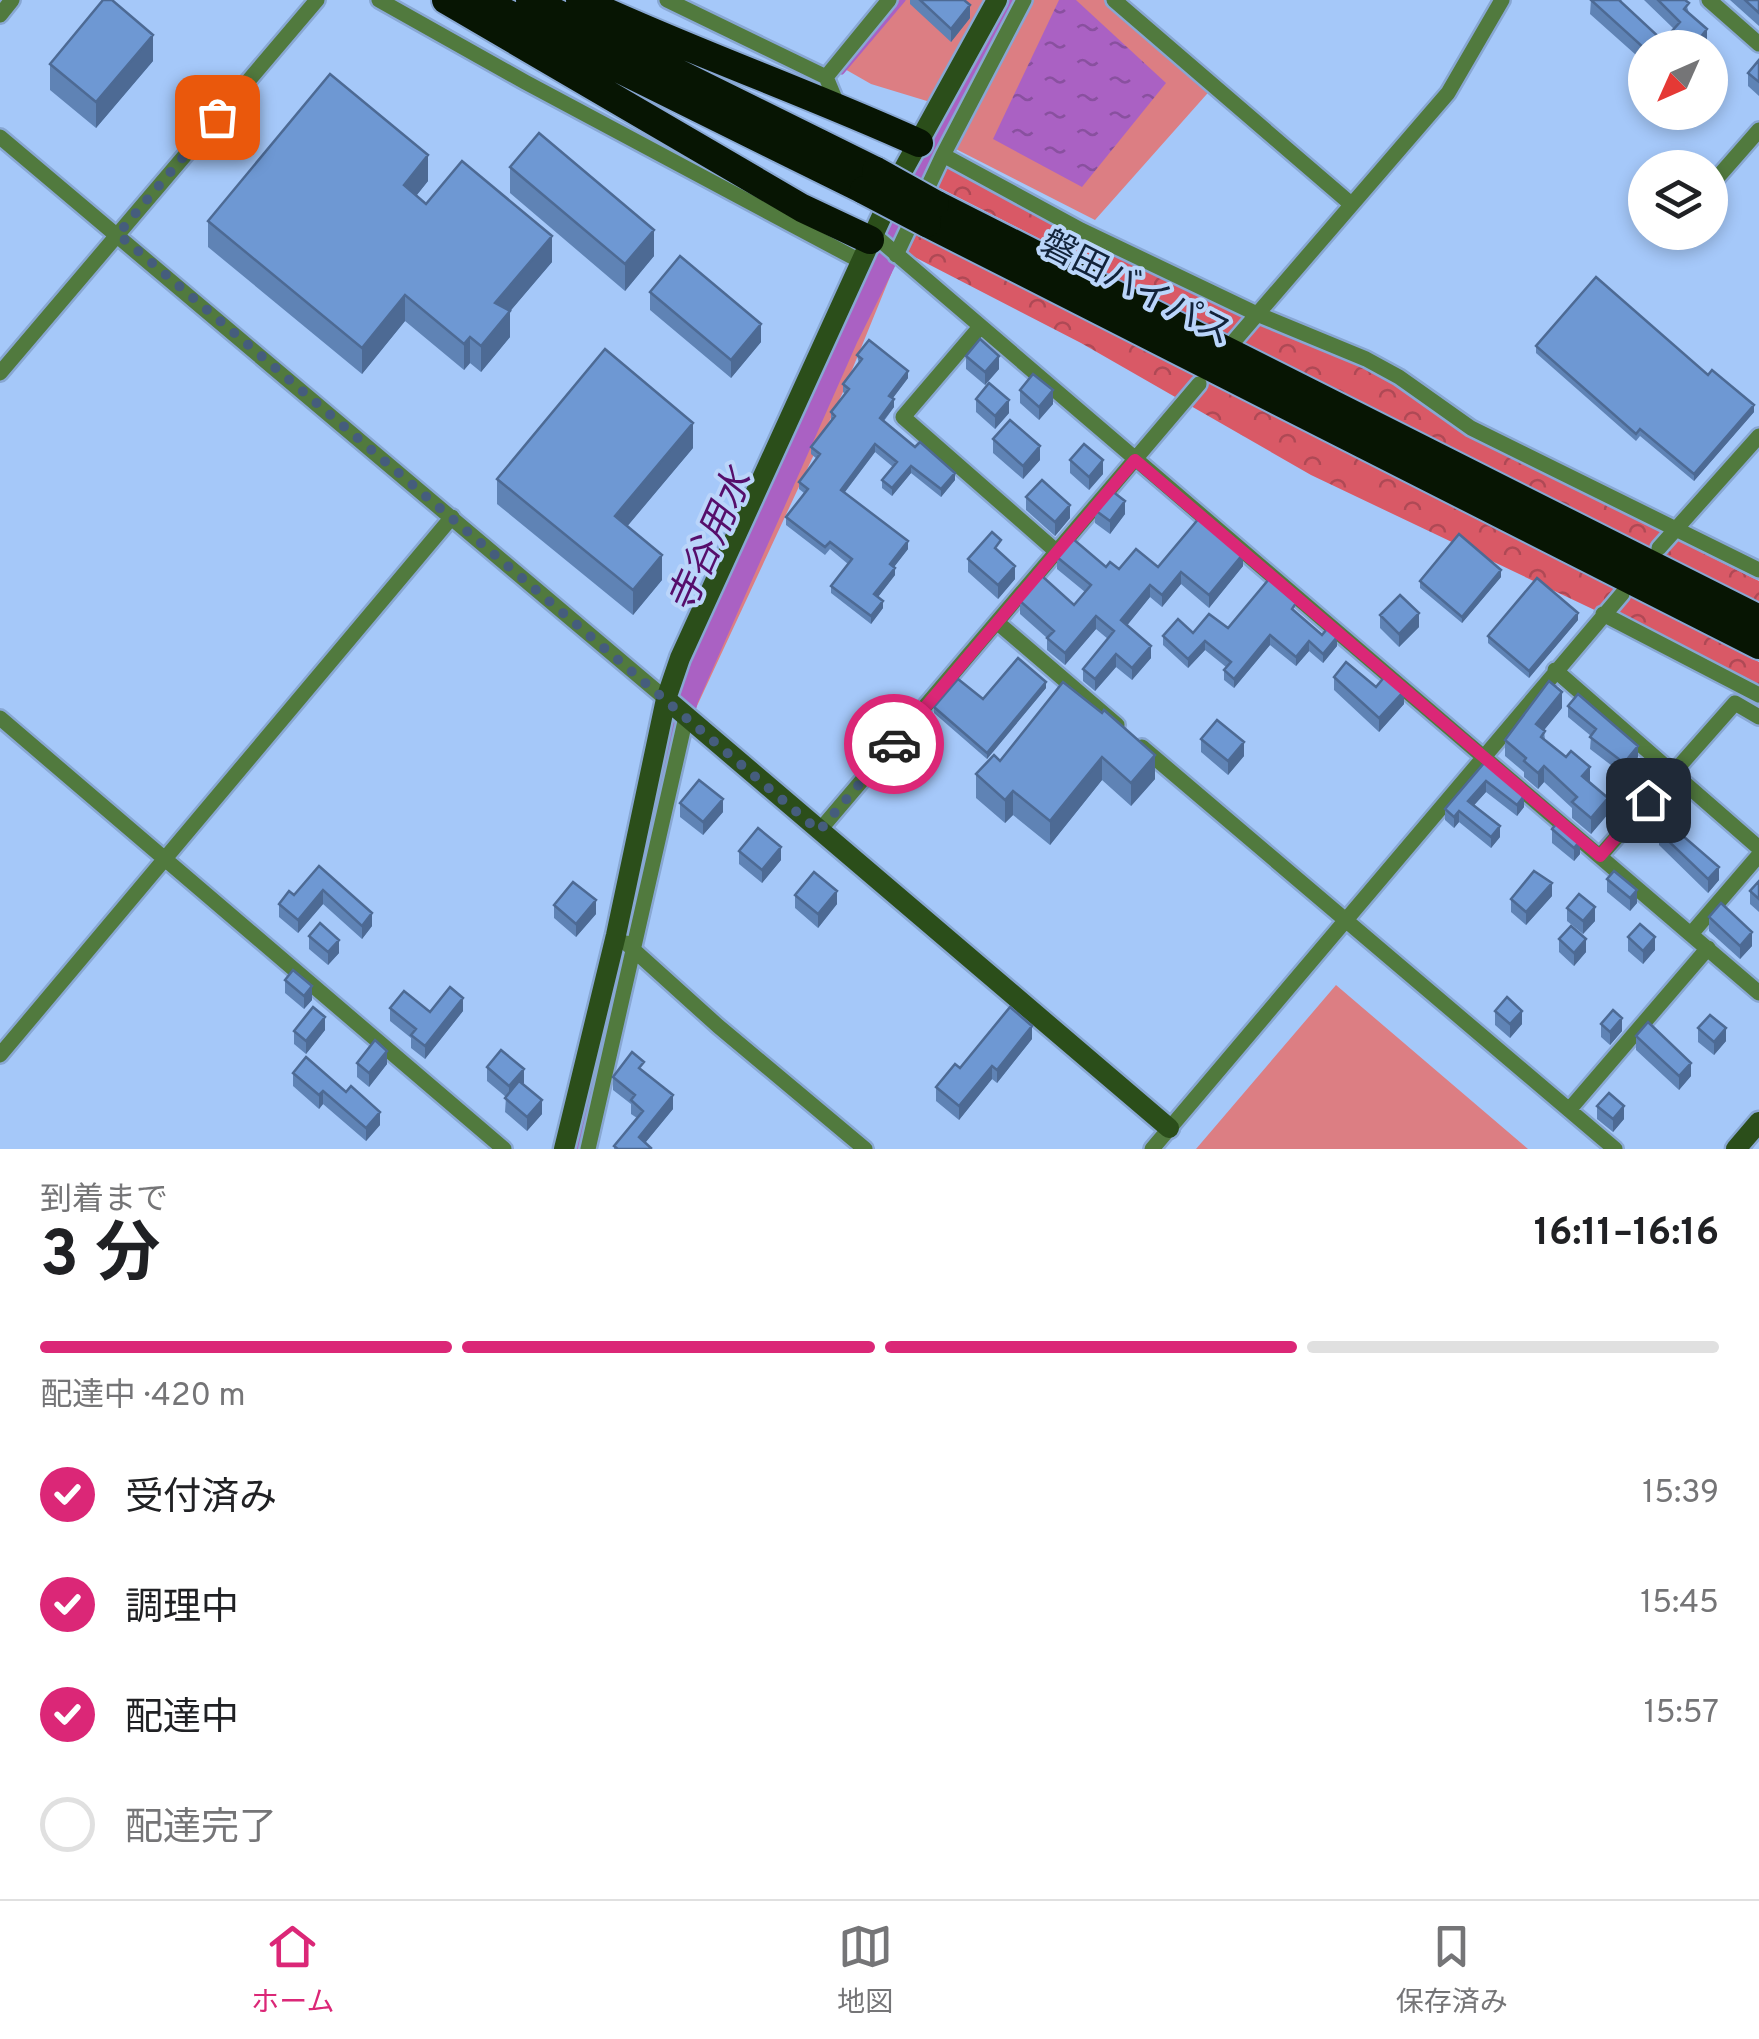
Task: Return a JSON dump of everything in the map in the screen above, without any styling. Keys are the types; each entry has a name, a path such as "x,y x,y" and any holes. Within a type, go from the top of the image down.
{"highway":[{"path":"446,0 802,208 879,247"},
{"name":"磐田バイパス","path":"480,0 870,180"},
{"name":"磐田バイパス","path":"530,0 1759,644"},
{"path":"580,0 644,30 838,106 931,149"},
{"name":"磐田バイパス","path":"931,213 1759,618"}],"street":[{"path":"0,15 12,0"},
{"path":"0,373 317,0"},
{"path":"379,0 525,82 879,247 980,327 1759,992"},
{"path":"668,0 826,77 838,106"},
{"path":"826,77 889,0"},
{"path":"879,247 931,149 997,0"},
{"path":"564,1149 624,942 678,709 680,658 879,247 931,149 1024,0"},
{"path":"1114,0 1352,204"},
{"path":"1235,340 1448,93 1502,0"},
{"path":"1709,0 1759,44"},
{"path":"1728,165 1759,130"},
{"path":"0,137 1169,1128"},
{"path":"931,149 1081,230 1257,314 1366,359 1399,377 1471,428 1759,570"},
{"path":"980,327 902,417 1057,552"},
{"path":"819,831 1199,384"},
{"path":"1659,548 1759,436"},
{"path":"0,1055 452,517"},
{"path":"1152,1149 1622,594"},
{"path":"1603,614 1759,695"},
{"path":"998,623 1615,1149"},
{"path":"1555,670 1759,852 1691,934"},
{"path":"1600,856 1734,703 1759,717"},
{"path":"0,718 504,1149"},
{"path":"588,1149 624,942"},
{"path":"624,942 866,1149"},
{"path":"1569,1110 1708,948"},
{"path":"1736,1149 1759,1122"}],"shaded area":[{"path":"891,0 994,0 940,105 871,84 836,64"},
{"path":"1031,0 1114,0 1214,86 1095,220 948,145"},
{"path":"860,261 892,272 843,392 690,721 588,1149 564,1149 666,699"},
{"path":"1336,985 1528,1149 1196,1149"}],"green space":[{"path":"943,155 1366,359 1487,444 1759,581 1759,605 930,183"},
{"path":"908,229 1759,662 1759,695 1603,614 1311,475 1081,343 899,249"}],"water":[{"path":"1059,0 1076,0 1166,83 1082,187 993,139"}],"building":[{"path":"103,0 112,0 153,35 96,102 50,64"},
{"path":"920,0 964,0 970,5 951,29"},
{"path":"1591,0 1619,0 1651,30 1628,30 1628,34"},
{"path":"1658,0 1685,0 1689,3 1684,9 1707,29 1673,30 1680,22"},
{"path":"1745,0 1759,0 1759,13"},
{"path":"1759,60 1759,82 1748,73"},
{"path":"330,74 428,155 404,185 426,204 462,161 552,236 495,303 510,311 481,346 470,337 464,344 405,295 362,348 208,221"},
{"path":"539,133 654,230 625,264 510,167"},
{"path":"680,256 761,324 731,360 650,292"},
{"path":"1596,277 1708,375 1712,370 1754,405 1694,474 1640,429 1636,434 1536,346"},
{"path":"980,339 999,356 985,372 966,356"},
{"path":"869,340 908,371 889,396 894,399 880,418 915,447 920,442 955,473 941,489 911,466 892,488 882,480 897,462 875,444 841,490 908,541 890,564 895,568 874,594 883,601 871,616 831,586 852,559 830,542 825,547 786,517 808,489 799,482 820,454 811,447 835,416 831,412 849,389 843,384 862,359 857,355"},
{"path":"605,349 693,423 615,516 662,555 633,590 497,479"},
{"path":"1033,374 1053,390 1039,407 1020,390"},
{"path":"989,383 1009,400 995,416 976,399"},
{"path":"1010,420 1040,446 1023,466 993,439"},
{"path":"1084,444 1103,460 1089,477 1070,460"},
{"path":"1042,480 1070,505 1055,522 1026,497"},
{"path":"1112,491 1125,501 1110,521 1095,510"},
{"path":"1200,517 1243,554 1209,595 1181,572 1162,595 1150,585 1121,620 1151,646 1132,668 1116,654 1095,679 1083,669 1114,631 1096,616 1065,653 1047,638 1054,631 1020,601 1042,576 1074,605 1091,585 1057,557 1072,538 1106,567 1110,562 1119,569 1136,549 1158,567"},
{"path":"992,532 1001,540 995,548 1015,566 998,585 968,559"},
{"path":"1459,534 1501,570 1462,617 1420,581"},
{"path":"1537,578 1578,613 1529,671 1488,636"},
{"path":"1269,579 1296,603 1292,609 1322,635 1327,629 1337,637 1323,654 1309,641 1296,657 1270,635 1234,679 1224,670 1231,662 1205,641 1188,659 1163,636 1178,619 1193,633 1209,614 1228,628"},
{"path":"1400,595 1419,613 1399,634 1380,615"},
{"path":"1018,658 1046,682 987,753 934,707 958,679 983,699"},
{"path":"1346,662 1376,687 1386,675 1404,691 1379,718 1334,677"},
{"path":"1549,681 1562,692 1536,724 1545,731 1541,737 1566,757 1571,751 1590,767 1582,776 1608,798 1591,818 1572,802 1577,797 1544,766 1538,773 1505,740"},
{"path":"1063,682 1102,713 1104,710 1155,755 1131,783 1102,757 1050,821 1013,791 1005,800 976,774 994,755 1000,761"},
{"path":"1578,694 1638,746 1624,763 1590,737 1596,729 1568,706"},
{"path":"1217,720 1244,742 1228,761 1201,739"},
{"path":"1485,762 1524,796 1517,805 1486,781 1468,801 1500,826 1491,837 1459,811 1454,817 1445,809"},
{"path":"699,780 723,799 703,822 680,803"},
{"path":"1671,818 1686,831 1683,836 1719,867 1708,879 1659,832"},
{"path":"1558,822 1580,841 1574,848 1552,829"},
{"path":"758,828 781,847 762,870 739,851"},
{"path":"319,866 372,913 362,926 323,890 298,920 279,904 289,891 294,895"},
{"path":"1534,871 1552,883 1526,912 1511,899"},
{"path":"1614,871 1637,890 1630,898 1607,879"},
{"path":"814,872 837,891 818,914 795,895"},
{"path":"1759,881 1759,899 1750,891"},
{"path":"573,882 596,900 576,924 554,905"},
{"path":"1579,894 1595,907 1583,921 1567,908"},
{"path":"1721,903 1752,932 1740,946 1709,917"},
{"path":"320,923 339,940 328,952 309,936"},
{"path":"1640,924 1655,937 1643,951 1628,937"},
{"path":"1571,926 1586,939 1574,953 1559,939"},
{"path":"293,970 312,986 304,996 285,980"},
{"path":"450,987 463,998 425,1046 411,1035 416,1029 390,1008 404,991 430,1012"},
{"path":"1507,997 1522,1011 1510,1024 1495,1011"},
{"path":"313,1007 325,1017 306,1041 294,1031"},
{"path":"1010,1007 1032,1026 997,1070 992,1066 959,1106 936,1087 955,1064 960,1068"},
{"path":"1613,1010 1622,1018 1610,1032 1601,1024"},
{"path":"1710,1015 1726,1028 1714,1042 1698,1028"},
{"path":"1648,1022 1691,1063 1679,1076 1636,1036"},
{"path":"375,1040 387,1051 369,1073 357,1063"},
{"path":"501,1050 524,1069 509,1086 487,1067"},
{"path":"632,1052 644,1062 639,1068 673,1095 639,1137 650,1149 614,1146 643,1111 631,1100 635,1095 613,1077"},
{"path":"306,1057 346,1092 351,1086 380,1112 366,1128 323,1091 319,1095 293,1073"},
{"path":"519,1081 542,1100 527,1117 505,1098"},
{"path":"1609,1093 1624,1106 1613,1119 1597,1106"}],"waterway":[{"path":"842,72 903,0"},
{"name":"寺谷用水","path":"578,1149 683,699 844,335 1011,0"}],"way so far":[{"path":"217,117 118,234 819,831 894,744"}],"route":[{"path":"894,744 1135,460 1600,856 1648,800"}]}
